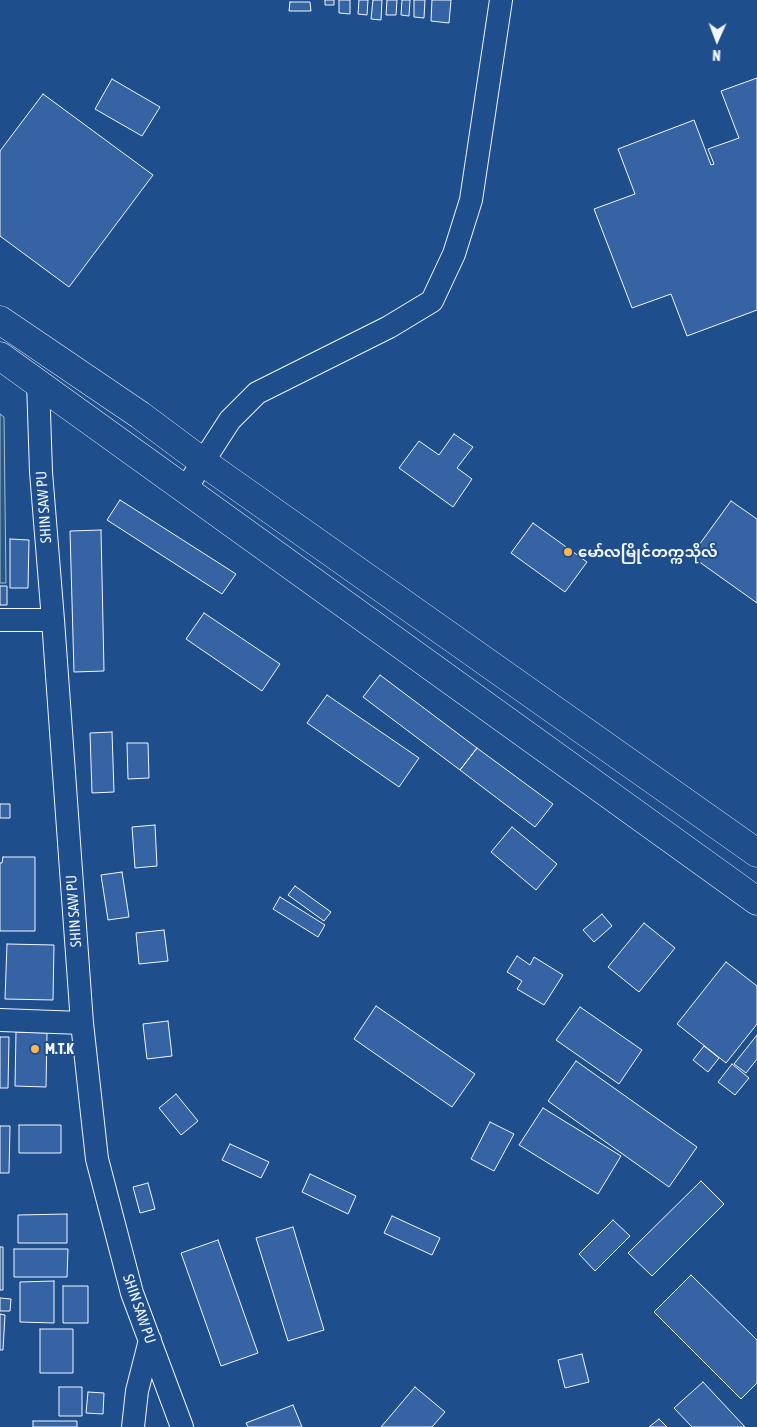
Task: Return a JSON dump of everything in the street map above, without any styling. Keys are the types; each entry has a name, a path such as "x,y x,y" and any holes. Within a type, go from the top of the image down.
{"main road":[{"path":"0,320 140,415 203,462 757,853"},
{"path":"0,356 756,899"}],"street":[{"path":"186,488 230,420 257,393 389,327 432,301 454,254 471,200 501,0"},
{"name":"SHIN SAW PU","path":"38,382 41,472 82,1023 97,1159 132,1293 182,1427"},
{"path":"0,620 53,620"},
{"path":"0,1020 82,1023"},
{"path":"133,1427 137,1391 150,1340"}],"shaded area":[{"path":"0,414 4,417 6,583 0,583"}],"building":[{"path":"325,0 334,0 334,5 325,5"},
{"path":"339,0 350,0 350,14 339,13"},
{"path":"359,0 368,0 367,15 358,14"},
{"path":"373,0 382,0 381,20 371,19"},
{"path":"387,0 397,0 396,15 386,15"},
{"path":"402,0 410,0 409,16 401,15"},
{"path":"414,0 425,0 424,18 414,17"},
{"path":"432,0 451,0 449,23 431,21"},
{"path":"290,2 310,2 311,11 289,11"},
{"path":"757,78 757,310 687,336 671,294 632,308 594,209 635,194 618,149 694,120 711,165 714,164 708,149 739,138 721,91"},
{"path":"112,79 160,107 142,136 95,109"},
{"path":"43,94 153,175 69,287 0,236 0,151"},
{"path":"454,434 473,447 457,468 472,479 453,507 399,468 419,441 439,455"},
{"path":"120,500 236,574 222,594 107,520"},
{"path":"731,501 757,519 757,603 691,556"},
{"path":"533,523 587,562 565,592 511,553"},
{"path":"101,530 104,671 74,672 70,531"},
{"path":"10,539 29,540 28,588 10,588"},
{"path":"0,586 7,586 7,605 0,605"},
{"path":"204,613 280,664 262,691 186,639"},
{"path":"380,675 477,748 460,770 363,697"},
{"path":"327,695 419,758 399,787 307,723"},
{"path":"112,732 114,792 92,793 90,733"},
{"path":"127,743 148,743 149,778 128,779"},
{"path":"477,748 553,804 535,827 460,770"},
{"path":"0,804 10,804 10,818 0,818"},
{"path":"155,825 157,866 135,868 132,827"},
{"path":"512,827 557,864 536,890 491,852"},
{"path":"3,857 35,857 35,931 0,931 0,863 2,863"},
{"path":"122,872 129,917 108,920 101,875"},
{"path":"295,886 331,912 324,921 288,895"},
{"path":"280,897 325,925 318,937 273,909"},
{"path":"602,914 612,926 594,942 583,930"},
{"path":"644,923 675,948 639,992 608,967"},
{"path":"164,930 168,961 139,964 136,933"},
{"path":"7,944 54,945 53,1000 5,999"},
{"path":"517,956 530,965 534,957 563,975 544,1005 517,989 522,981 507,972"},
{"path":"726,962 757,986 757,1024 726,1063 677,1024"},
{"path":"376,1006 475,1074 452,1107 354,1039"},
{"path":"580,1007 642,1050 619,1084 556,1040"},
{"path":"168,1021 172,1056 147,1059 143,1024"},
{"path":"16,1032 47,1033 46,1087 15,1086"},
{"path":"757,1035 757,1059 746,1073 734,1064"},
{"path":"0,1037 9,1037 8,1088 0,1088"},
{"path":"704,1046 719,1058 708,1072 693,1060"},
{"path":"576,1061 697,1147 669,1187 548,1101"},
{"path":"732,1064 749,1078 735,1095 718,1082"},
{"path":"176,1094 198,1121 181,1135 159,1108"},
{"path":"543,1108 621,1156 598,1194 519,1145"},
{"path":"490,1122 514,1134 494,1171 471,1159"},
{"path":"19,1125 61,1125 61,1153 19,1153"},
{"path":"0,1126 10,1126 9,1173 0,1173"},
{"path":"230,1144 269,1162 261,1178 222,1160"},
{"path":"310,1174 356,1196 348,1214 302,1192"},
{"path":"701,1181 724,1204 652,1276 628,1253"},
{"path":"148,1183 155,1209 140,1213 133,1187"},
{"path":"67,1214 67,1243 18,1243 18,1215"},
{"path":"392,1216 440,1238 432,1255 384,1233"},
{"path":"613,1220 630,1236 595,1271 579,1254"},
{"path":"293,1227 324,1330 288,1341 256,1238"},
{"path":"218,1240 258,1353 221,1366 181,1253"},
{"path":"0,1247 3,1247 3,1290 0,1290"},
{"path":"14,1249 68,1249 67,1277 14,1277"},
{"path":"691,1275 757,1340 757,1383 741,1399 654,1312"},
{"path":"54,1281 54,1323 20,1322 20,1282"},
{"path":"63,1286 88,1286 88,1323 63,1323"},
{"path":"0,1298 11,1299 10,1311 0,1311"},
{"path":"0,1314 5,1315 3,1350 0,1350"},
{"path":"40,1329 73,1329 73,1373 40,1373"},
{"path":"582,1354 589,1382 565,1388 558,1360"},
{"path":"703,1382 745,1427 692,1427 674,1408"},
{"path":"59,1387 82,1387 82,1416 59,1416"},
{"path":"415,1387 445,1412 432,1427 381,1427"},
{"path":"88,1392 104,1393 103,1414 86,1413"},
{"path":"293,1405 302,1427 248,1427 246,1423"},
{"path":"659,1419 667,1427 649,1427"},
{"path":"33,1421 77,1421 77,1427 33,1427"}],"place":[{"name":"မော်လမြိုင်တက္ကသိုလ်","path":"568,552"},
{"name":"M.T.K","path":"35,1049"}]}
